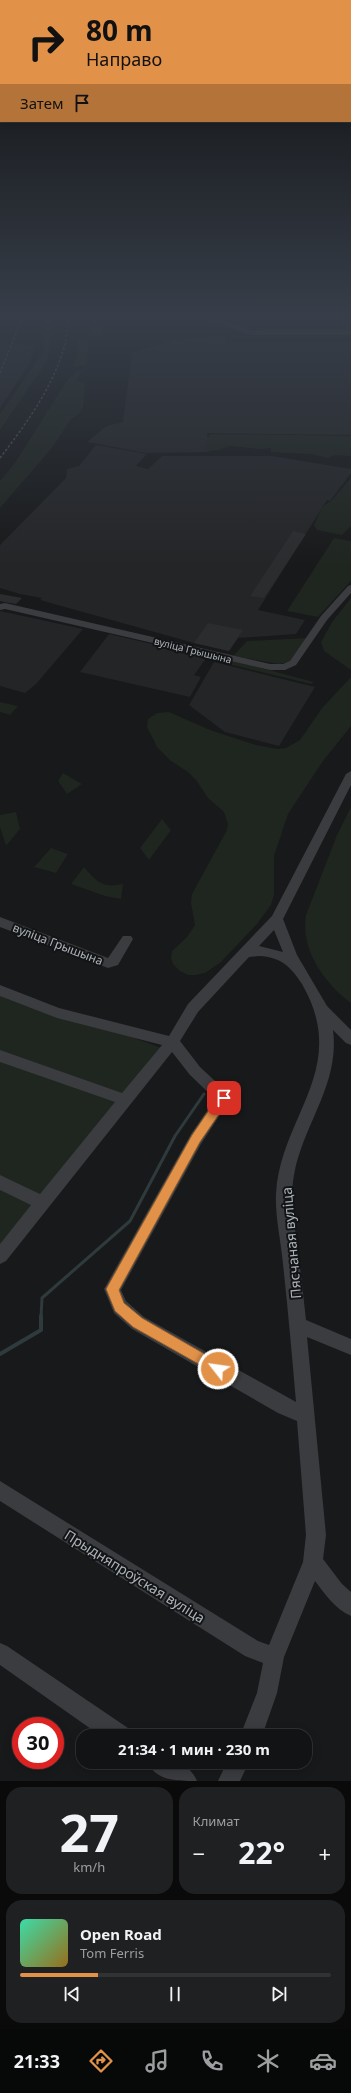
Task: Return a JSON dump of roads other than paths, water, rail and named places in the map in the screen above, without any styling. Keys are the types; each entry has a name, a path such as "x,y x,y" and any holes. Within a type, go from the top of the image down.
{"street":[{"name":"вуліца Грышына","path":"0,607 5,606 109,629 210,654 277,668 289,666 293,663 324,618 351,588"},
{"path":"0,1256 172,1042 192,1008 277,919 351,774"},
{"name":"Пясчаная вуліца","path":"254,1729 267,1693 274,1656 313,1562 316,1535 298,1325 284,1196 286,1177 292,1155 311,1113 326,1055 328,1032 320,1006 285,944 277,919"},
{"name":"вуліца Грышына","path":"0,922 108,963 112,962 127,939"},
{"path":"246,953 267,950 283,956 297,966"},
{"path":"0,990 57,1013 172,1042 195,1071 224,1098 196,1139 112,1289 120,1307 138,1323 284,1407 306,1415"},
{"path":"320,1006 351,1039"},
{"path":"0,1056 124,1100"},
{"path":"0,1182 43,1203"},
{"path":"298,1325 351,1347"},
{"name":"Прыдняпроўская вуліца","path":"0,1490 252,1649 274,1656"},
{"path":"313,1562 335,1591 351,1606"},
{"path":"0,1653 110,1729"},
{"path":"168,1769 186,1781"},
{"path":"229,1781 235,1769"}],"waterway":[{"path":"41,1317 42,1298 130,1221 175,1136 204,1094"},
{"path":"0,1354 41,1330 41,1317"}],"railway":[{"path":"0,458 20,432 40,400"}]}
